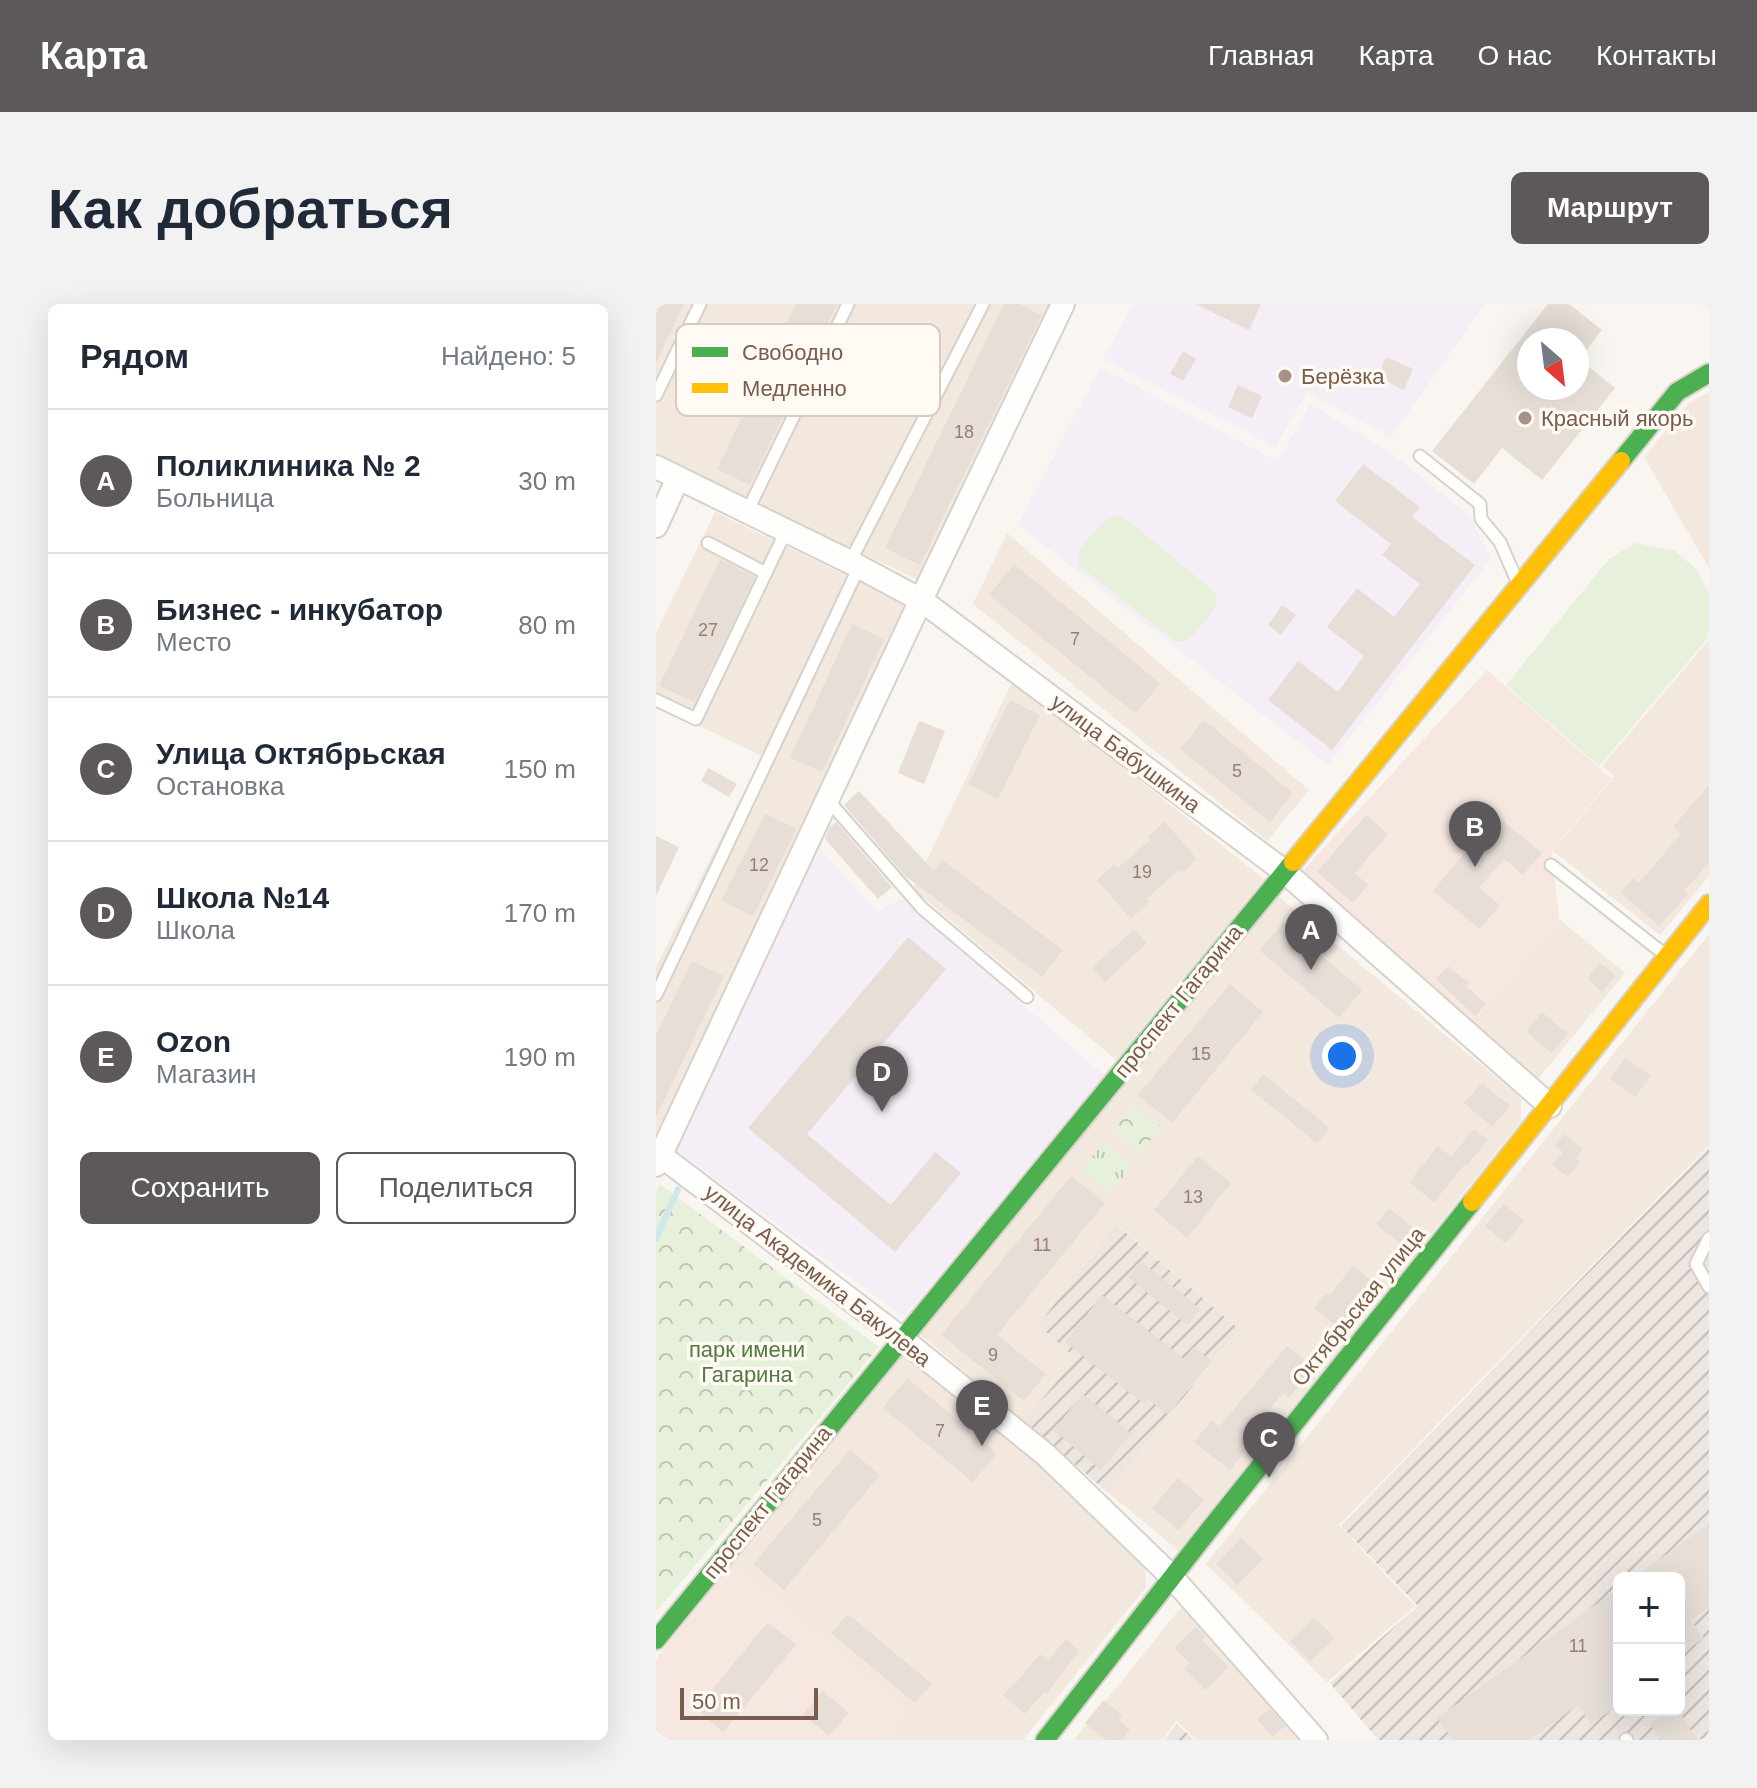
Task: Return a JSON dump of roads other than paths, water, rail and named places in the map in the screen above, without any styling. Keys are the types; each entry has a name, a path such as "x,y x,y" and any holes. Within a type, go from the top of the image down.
{"street":[{"path":"658,1158 1063,304"},
{"name":"проспект Гагарина","path":"656,1640 1677,392 1709,373"},
{"name":"улица Бабушкина","path":"656,467 921,600 1285,872 1550,1106"},
{"path":"656,526 678,478"},
{"name":"Октябрьская улица","path":"1045,1740 1171,1576 1709,904"},
{"name":"улица Академика Бакулева","path":"658,1158 901,1338 1046,1455 1171,1576 1316,1740"}],"lane":[{"path":"690,324 700,304"},
{"path":"838,324 848,304"},
{"path":"940,391 983,304"},
{"path":"656,395 676,354"},
{"path":"747,512 794,416"},
{"path":"656,995 854,564 927,416"},
{"path":"1420,456 1480,504 1481,519 1500,542 1519,585"},
{"path":"656,700 696,719 786,531"},
{"path":"708,543 766,573"},
{"path":"827,799 922,908 1027,997"},
{"path":"1551,865 1667,957"},
{"path":"1709,1238 1696,1264 1709,1287"}],"waterway":[{"path":"656,1239 678,1189"}],"place":[{"name":"Берёзка","path":"1285,376"},
{"name":"Красный якорь","path":"1525,418"},
{"name":"Бизнес - инкубатор","path":"1475,867"},
{"name":"Поликлиника № 2","path":"1311,970"},
{"name":"Школа №14","path":"882,1112"},
{"name":"Ozon","path":"982,1446"},
{"name":"Улица Октябрьская","path":"1269,1478"}],"park label":[{"name":"парк имени Гагарина","path":"747,1362"}]}
